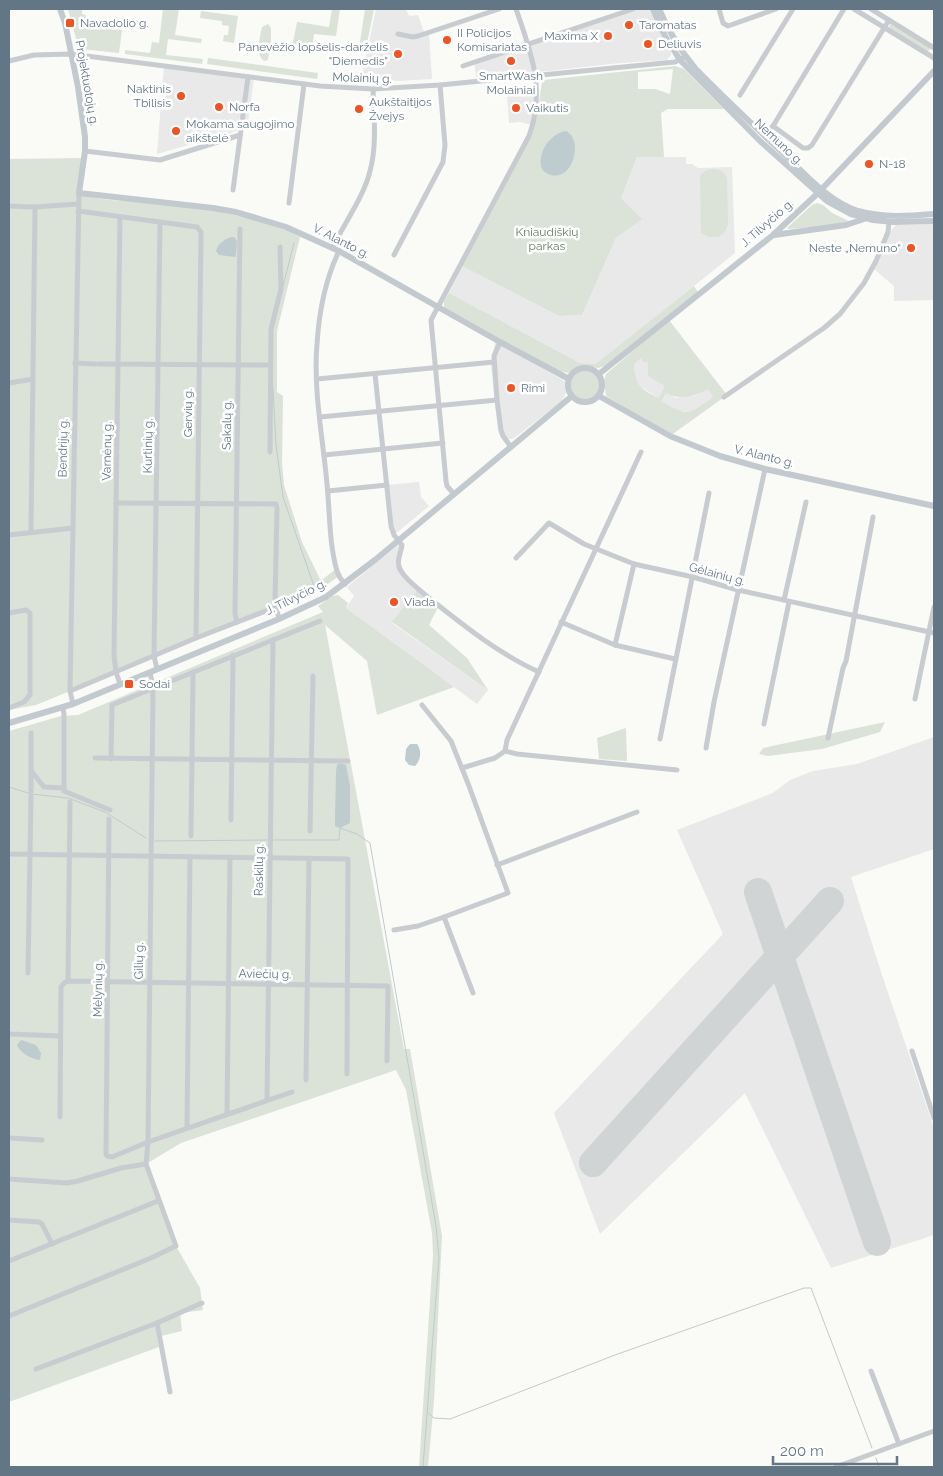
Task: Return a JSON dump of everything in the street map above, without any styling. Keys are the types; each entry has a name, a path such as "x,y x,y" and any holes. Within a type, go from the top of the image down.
{"main road":[{"name":"Projektuotojų g.","path":"60,9 65,23 83,120 85,151 79,192"},
{"name":"Nemuno g.","path":"653,9 665,36 760,141 840,209 864,219 889,222 934,221"},
{"name":"Nemuno g.","path":"659,9 683,58 764,135 819,191 868,213 896,216 934,214"},
{"name":"J. Tilvyčio g.","path":"599,374 773,235 819,191 934,71"},
{"name":"V. Alanto g.","path":"79,192 212,208 236,212 286,226 335,250 569,379"},
{"path":"773,235 846,225 864,219"},
{"path":"583,368 592,369 599,374 603,385 599,396 593,401 578,401 572,396 568,388 569,379 575,372 583,368"},
{"name":"J. Tilvyčio g.","path":"9,723 63,708 316,603 345,584 572,396"},
{"name":"V. Alanto g.","path":"599,396 645,423 692,446 720,456 765,469 934,506"}],"street":[{"path":"398,34 418,36 498,9"},
{"path":"454,494 446,480 431,320 529,136 536,109 536,76 516,9"},
{"path":"463,66 633,9"},
{"path":"719,9 723,22 728,26 776,9"},
{"path":"740,95 791,9"},
{"path":"764,135 772,126 844,9"},
{"path":"854,9 934,58"},
{"path":"871,9 934,48"},
{"path":"772,126 803,148 808,148 812,145 889,20"},
{"name":"Molainių g.","path":"9,61 34,55 71,54 304,84 374,89 536,76 683,58"},
{"path":"233,190 248,77"},
{"path":"289,203 304,84"},
{"path":"394,255 443,162 446,145 440,85"},
{"path":"345,584 340,579 336,569 331,534 320,417 316,346 320,313 335,250 366,184 371,169 374,89"},
{"path":"85,151 154,160 198,149 240,135"},
{"name":"Bendrijų g.","path":"73,704 70,692 74,363 79,192"},
{"path":"9,206 35,207 78,204"},
{"path":"32,532 35,207"},
{"name":"Gervių g.","path":"78,211 197,227 201,232 196,638"},
{"name":"Varnėnų g.","path":"120,217 114,656 120,684"},
{"name":"Kurtinių g.","path":"154,670 160,222"},
{"path":"724,397 824,328 840,314 864,283 872,268 888,232 889,222"},
{"name":"Sakalų g.","path":"237,622 236,504 240,229"},
{"path":"270,452 272,321 281,289 280,247"},
{"path":"500,342 496,350 494,362 501,430 502,436 511,446"},
{"path":"317,379 494,362"},
{"path":"74,363 270,365"},
{"path":"375,374 391,526 402,548 398,562 400,570 418,589 508,655 538,672"},
{"path":"9,383 33,379"},
{"path":"320,417 498,400"},
{"path":"324,454 443,443"},
{"path":"462,768 495,758 505,751 507,740 641,452"},
{"path":"706,748 714,702 765,469"},
{"path":"328,491 387,485"},
{"path":"660,739 709,493"},
{"path":"764,724 806,502"},
{"path":"116,503 275,503 276,607 279,619"},
{"path":"828,738 873,517"},
{"name":"Gėlainių g.","path":"516,558 549,523 584,544 634,564 693,577 738,590 931,632"},
{"path":"9,535 72,528"},
{"path":"615,645 634,564"},
{"path":"70,692 196,638 276,607"},
{"path":"915,699 931,632 934,607"},
{"path":"9,613 29,610 30,695 24,702 9,708"},
{"path":"111,758 112,705 320,621"},
{"path":"561,622 615,645 675,659"},
{"name":"Raskilų g.","path":"267,1100 273,640"},
{"path":"231,820 233,655"},
{"name":"Gilių g.","path":"9,1316 152,1258 176,1246 146,1164 148,1142 148,982 154,670"},
{"path":"191,836 193,672"},
{"path":"310,831 313,676"},
{"path":"394,930 418,926 508,892 451,741 422,705"},
{"path":"63,708 64,791 110,810"},
{"path":"28,973 31,733"},
{"path":"505,751 516,754 677,770"},
{"path":"95,758 348,761"},
{"path":"31,771 44,787 64,788"},
{"path":"60,1117 60,987 64,982 68,981 70,802"},
{"path":"497,865 637,812"},
{"name":"Mėlynių g.","path":"109,819 106,1154 109,1158 148,1142"},
{"path":"9,854 348,859 347,1074"},
{"path":"187,1128 190,857"},
{"path":"227,1113 230,857"},
{"path":"306,1080 309,858"},
{"path":"444,917 474,993"},
{"name":"Aviečių g.","path":"68,981 388,986 387,1061"},
{"path":"9,1034 60,1036"},
{"path":"912,1051 934,1118"},
{"path":"148,1142 292,1092"},
{"path":"9,1138 42,1140"},
{"path":"9,1179 67,1183 121,1168 146,1164"},
{"path":"9,1262 158,1201"},
{"path":"9,1220 39,1222 42,1224 52,1244"},
{"path":"36,1369 157,1323 202,1303"},
{"path":"157,1323 170,1392"},
{"path":"871,1371 899,1444"},
{"path":"836,1467 934,1431"}],"shaded area":[{"name":"Panevėžio lopšelis-darželis \"Diemedis\"","path":"376,9 406,9 409,16 418,15 424,32 429,33 432,79 397,81 362,76"},
{"path":"638,9 650,9 671,51 671,55 667,60 620,63 477,79 474,63"},
{"path":"164,66 254,78 247,128 157,154"},
{"path":"534,91 535,109 532,125 520,122 509,123 507,93"},
{"path":"566,131 574,143 574,159 565,172 559,175 548,174 542,169 541,157 543,150 550,140"},
{"path":"637,157 686,157 686,164 692,164 698,168 732,167 735,253 597,364 580,363 449,293 462,266 559,316 582,315 616,238 641,219 621,198"},
{"path":"934,224 934,300 894,301 894,286 874,269 892,229 896,225"},
{"path":"234,237 237,241 235,257 219,255 216,251 220,243"},
{"path":"495,342 561,379 565,382 567,391 562,401 513,439 508,439 504,442 498,432 491,365"},
{"path":"641,358 643,362 648,362 666,386 659,398 641,387 635,380 634,365"},
{"path":"708,388 713,397 693,412 679,411 661,401 666,392 676,398 694,396"},
{"path":"419,482 421,497 429,506 394,535 387,485"},
{"path":"401,543 398,565 418,589 392,623 488,690 477,704 346,608 354,596 347,587"},
{"path":"934,737 934,849 851,877 934,1128 934,1235 831,1268 745,1093 600,1234 554,1113 723,934 677,830 773,793 790,780 813,771 857,764"},
{"path":"410,744 417,744 420,750 420,758 415,766 409,765 405,760 406,749"},
{"path":"340,763 346,765 350,786 350,823 340,828 335,826 335,819 336,771 337,765"},
{"path":"21,1040 36,1045 41,1053 40,1060 30,1057 21,1051 17,1045"}],"green space":[{"path":"68,9 82,9 82,14 86,15 85,26 122,30 119,53 81,49 78,46"},
{"path":"163,9 179,9 175,35 202,39 201,43 168,39 166,55 203,59 202,64 125,54 125,50 150,53 152,42 159,43"},
{"path":"332,9 340,9 336,36 314,34 312,50 292,47 297,22 329,27"},
{"path":"365,9 374,9 365,53 359,49"},
{"path":"201,11 238,16 234,43 223,41 224,35 228,35 229,26 222,25 222,21 200,18"},
{"path":"268,24 271,28 271,40 268,60 264,61 261,58 259,45 262,27"},
{"path":"890,24 930,47 930,50 927,51 889,28"},
{"path":"208,58 318,73 317,79 207,64"},
{"name":"Kniaudiškių parkas","path":"675,66 684,69 724,109 668,109 661,113 664,157 637,157 621,198 642,219 616,238 582,315 559,316 462,266 537,115 542,82 544,80","holes":["673,69 670,94 655,89 638,89 638,72"]},
{"path":"84,158 79,193 86,196 222,212 262,221 300,237 277,331 277,392 283,396 282,463 284,485 302,542 320,579 323,579 336,569 339,576 312,595 310,592 36,705 9,710 9,159"},
{"path":"707,170 722,171 727,178 728,225 724,233 718,237 709,237 701,233 700,175"},
{"path":"817,203 849,221 832,225 787,228 812,205"},
{"path":"694,286 698,292 605,366 598,368 583,366 568,373 555,370 445,308 444,304 444,300 449,293 580,363 596,364"},
{"path":"669,320 727,395 670,436 606,396 604,381 606,374","holes":["641,358 643,362 648,362 648,376 665,386 659,398 643,389 636,378 634,365","708,389 713,397 688,412 677,410 661,401 666,393 677,397 687,397"]},
{"path":"586,370 597,374 601,385 597,396 586,400 575,396 571,385 575,374"},
{"path":"418,589 439,605 429,625 467,658 488,690 392,622"},
{"path":"338,595 348,603 346,608 454,687 377,715 367,661 325,625 404,1049 410,1049 442,1236 434,1401 428,1467 419,1467 433,1255 432,1233 406,1090 396,1070 181,1143 146,1164 176,1246 200,1288 203,1310 180,1313 182,1331 157,1337 159,1347 9,1402 9,731 61,716 78,715 323,612 318,606 333,596"},
{"path":"885,722 880,732 822,749 768,756 759,754 763,748"},
{"path":"626,728 627,761 599,759 597,738"}],"waterway":[{"path":"283,286 294,243"},
{"path":"273,388 276,445 283,497 314,586"},
{"path":"9,787 31,794 68,798 105,812 146,838"},
{"path":"272,840 339,840 340,828 357,834 370,843 436,1226 439,1258 423,1467"},
{"path":"155,841 268,840"},
{"path":"428,1413 434,1418 450,1419 615,1355 804,1288 811,1288 872,1448"},
{"path":"876,1458 879,1467"}],"runway":[{"path":"758,892 877,1242"},
{"path":"593,1163 830,901"}],"place":[{"name":"Navadolio g.","path":"70,23"},
{"name":"Taromatas","path":"629,25"},
{"name":"Maxima X","path":"608,36"},
{"name":"II Policijos Komisariatas","path":"447,40"},
{"name":"Deliuvis","path":"648,44"},
{"name":"Panevėžio lopšelis-darželis \"Diemedis\"","path":"398,54"},
{"name":"SmartWash Molainiai","path":"511,61"},
{"name":"Naktinis Tbilisis","path":"181,96"},
{"name":"Norfa","path":"219,107"},
{"name":"Vaikutis","path":"516,108"},
{"name":"Aukštaitijos Žvejys","path":"359,109"},
{"name":"Mokama saugojimo aikštelė","path":"176,131"},
{"name":"N-18","path":"869,164"},
{"name":"Neste „Nemuno“","path":"911,248"},
{"name":"Rimi","path":"511,388"},
{"name":"Viada","path":"394,602"},
{"name":"Sodai","path":"129,684"}]}
